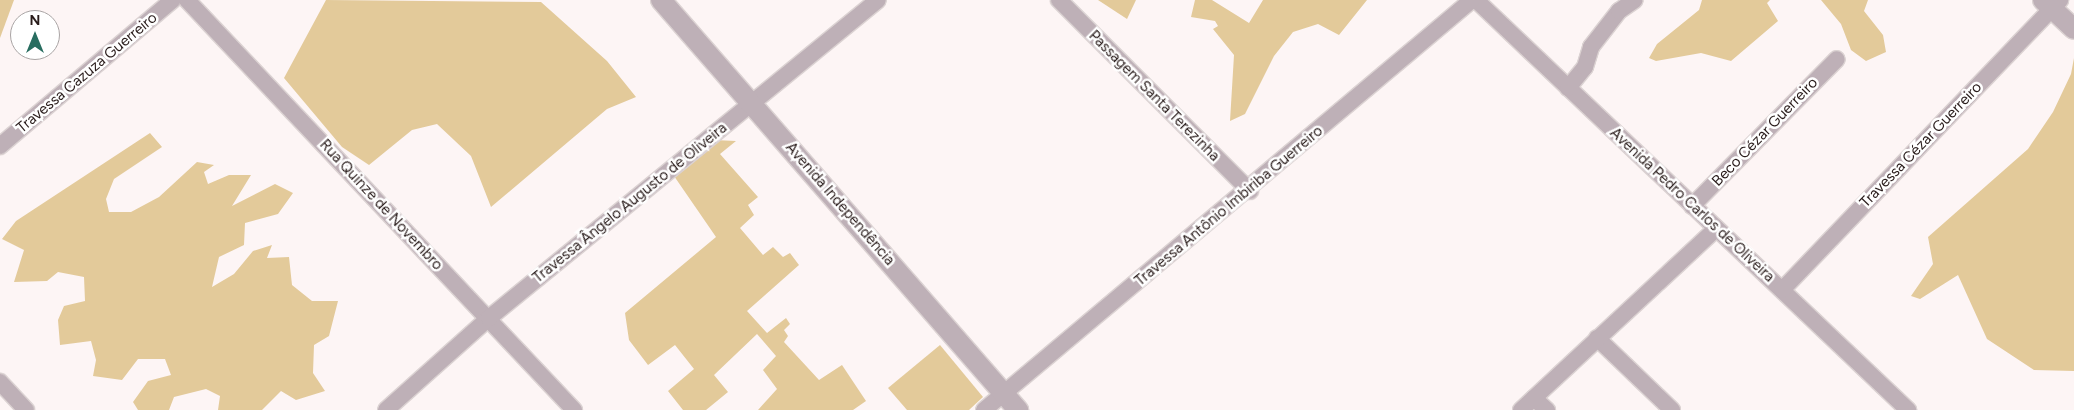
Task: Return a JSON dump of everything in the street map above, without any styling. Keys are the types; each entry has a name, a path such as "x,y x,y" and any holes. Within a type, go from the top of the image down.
{"street":[{"name":"Travessa Cazuza Guerreiro","path":"0,146 173,0"},
{"name":"Rua Quinze de Novembro","path":"187,0 574,410"},
{"name":"Avenida Independência","path":"661,0 1018,410"},
{"name":"Travessa Ângelo Augusto de Oliveira","path":"386,410 489,318 878,0"},
{"name":"Passagem Santa Terezinha","path":"1059,0 1250,190"},
{"name":"Travessa Antônio Imbiriba Guerreiro","path":"984,410 1250,190 1474,0"},
{"name":"Avenida Pedro Carlos de Oliveira","path":"1474,0 1908,410"},
{"path":"1568,88 1585,67 1592,47 1619,11 1634,0"},
{"path":"2051,3 2074,29"},
{"name":"Travessa Cézar Guerreiro","path":"1782,290 2051,3"},
{"name":"Beco Cézar Guerreiro","path":"1692,206 1837,59"},
{"path":"1521,410 1716,229"},
{"path":"1597,338 1672,410"},
{"path":"0,382 26,410"},
{"path":"1534,398 1547,410"}],"shaded area":[{"path":"0,0 14,0 10,10 0,38"},
{"path":"326,0 541,2 607,61 636,97 607,109 491,207 471,156 437,124 412,130 369,165 342,147 284,78"},
{"path":"1098,0 1136,0 1127,19"},
{"path":"1195,0 1212,0 1249,23 1263,0 1367,0 1339,35 1318,24 1293,32 1274,56 1245,114 1230,121 1234,55 1213,29 1218,26 1215,21 1191,17"},
{"path":"1702,0 1770,0 1767,3 1778,21 1731,61 1701,53 1656,61 1649,58 1657,44 1699,10"},
{"path":"1821,0 1868,0 1864,11 1883,35 1886,52 1866,61 1851,50 1841,24"},
{"path":"2074,58 2074,371 2034,370 1987,339 1958,275 1920,299 1911,296 1933,264 1928,237 2028,149 2053,112 2071,74"},
{"path":"150,133 162,147 114,179 106,199 109,212 131,212 159,197 197,162 214,165 204,172 208,184 229,175 251,175 232,206 275,184 293,193 278,214 245,223 244,245 219,257 212,287 234,274 253,251 272,245 267,258 289,257 292,285 312,301 338,301 329,336 314,345 313,373 325,391 296,400 281,391 262,410 218,410 220,396 206,389 174,397 169,410 138,410 133,402 148,381 171,375 165,359 138,359 122,380 93,376 96,360 91,341 60,345 58,320 64,306 85,301 84,277 58,272 47,281 14,282 24,250 2,239 16,221"},
{"path":"714,140 736,141 720,154 758,197 748,205 754,215 740,228 763,255 773,247 783,257 790,253 799,265 747,311 767,333 786,318 790,324 784,330 788,336 784,342 819,380 842,365 866,401 853,410 758,410 777,389 763,370 776,356 757,334 714,375 728,392 706,410 683,410 668,391 694,369 675,345 648,365 629,340 625,313 716,237 674,176"},
{"path":"940,345 983,397 969,410 907,410 888,388"}]}
